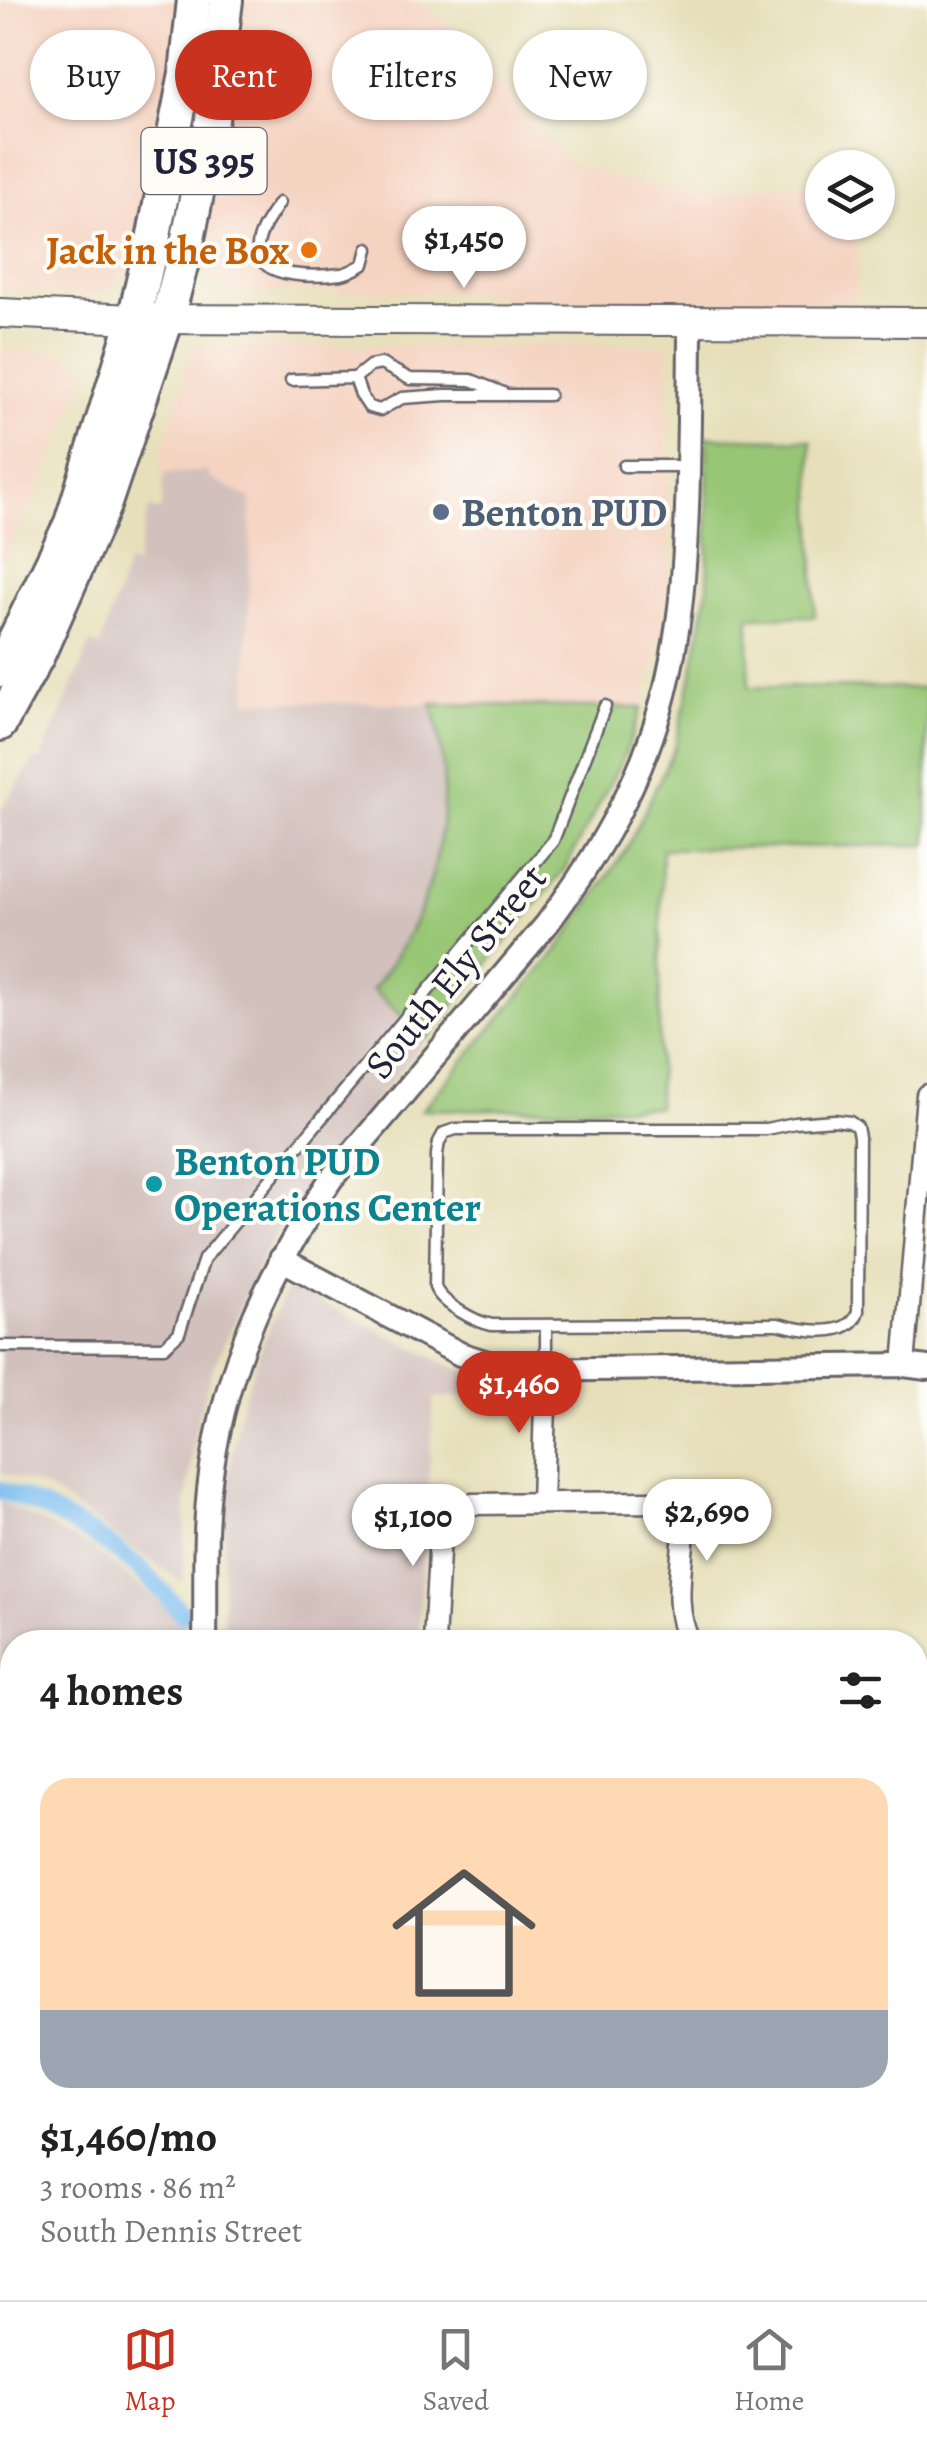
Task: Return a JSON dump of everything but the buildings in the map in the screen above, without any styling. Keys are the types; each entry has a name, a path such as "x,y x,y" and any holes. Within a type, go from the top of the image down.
{"highway":[{"name":"US 395","path":"0,724 38,655 105,504 150,319 154,235 184,87 194,0"},
{"name":"US 395","path":"0,670 71,523 150,319 187,242 212,120 226,0"}],"main road":[{"path":"0,313 150,319 927,322"}],"street":[{"name":"South Ely Street","path":"206,1630 210,1476 227,1391 256,1308 281,1259 331,1179 548,924 605,839 652,737 670,671 685,578 690,321"},
{"path":"281,1259 460,1354 497,1366 546,1371 915,1367 927,1095"},
{"path":"542,1503 546,1371"},
{"path":"435,1630 440,1535 442,1524 456,1509 472,1504 649,1502 662,1504 682,1520 680,1603 686,1630"}],"lane":[{"path":"279,203 258,240 259,256 270,267 298,275 345,274 364,264 368,249"},
{"path":"291,380 355,378 370,366 381,364 410,379 471,380 508,395"},
{"path":"355,378 361,395 372,409 380,410 402,398 549,395"},
{"path":"624,466 688,466"},
{"path":"0,1346 164,1346 179,1333 204,1259 553,841 606,706"},
{"path":"834,1120 857,1127 858,1310 855,1320 844,1328 809,1330 778,1324 546,1326 479,1323 438,1296 434,1287 436,1154 444,1133 456,1129 766,1129 834,1120"},
{"path":"546,1326 546,1371"}],"shaded area":[{"path":"0,0 182,0 178,30 175,30 164,144 144,196 127,268 114,286 92,296 0,289"},
{"path":"235,0 416,0 454,30 332,30 332,120 493,120 493,75 513,101 513,120 527,120 571,162 624,181 707,195 805,183 805,240 856,240 857,301 512,300 469,292 231,292 207,278 197,258 217,120 312,120 312,30 231,30"},
{"path":"667,345 669,578 662,631 642,708 247,702 251,500 209,478 207,472 164,474 159,468 193,346"},
{"path":"0,350 67,353 87,373 28,513 0,563"},
{"path":"207,471 209,478 251,499 247,701 642,708 625,755 564,870 313,1178 266,1250 213,1368 198,1416 186,1500 183,1583 48,1489 0,1472 0,811 33,761 41,759 91,643 100,646 128,563 135,566 149,508 161,511 164,474"},
{"path":"288,1286 453,1367 525,1389 535,1398 434,1397 419,1630 223,1630 228,1479 241,1405"},
{"path":"0,1501 91,1548 183,1621 183,1630 0,1630"}],"green space":[{"path":"707,437 811,440 815,616 749,617 749,687 927,688 927,845 662,849 658,1107 422,1110 556,952 627,848 675,747 708,586"},
{"path":"432,704 642,708 625,755 564,870 427,1038 373,990 417,916 436,858 444,797"}],"waterway":[{"path":"0,1490 51,1512 104,1542 140,1569 183,1614"}],"place":[{"name":"Jack in the Box","path":"309,250"},
{"name":"Benton PUD","path":"441,512"},
{"name":"Benton PUD Operations Center","path":"154,1184"}]}
